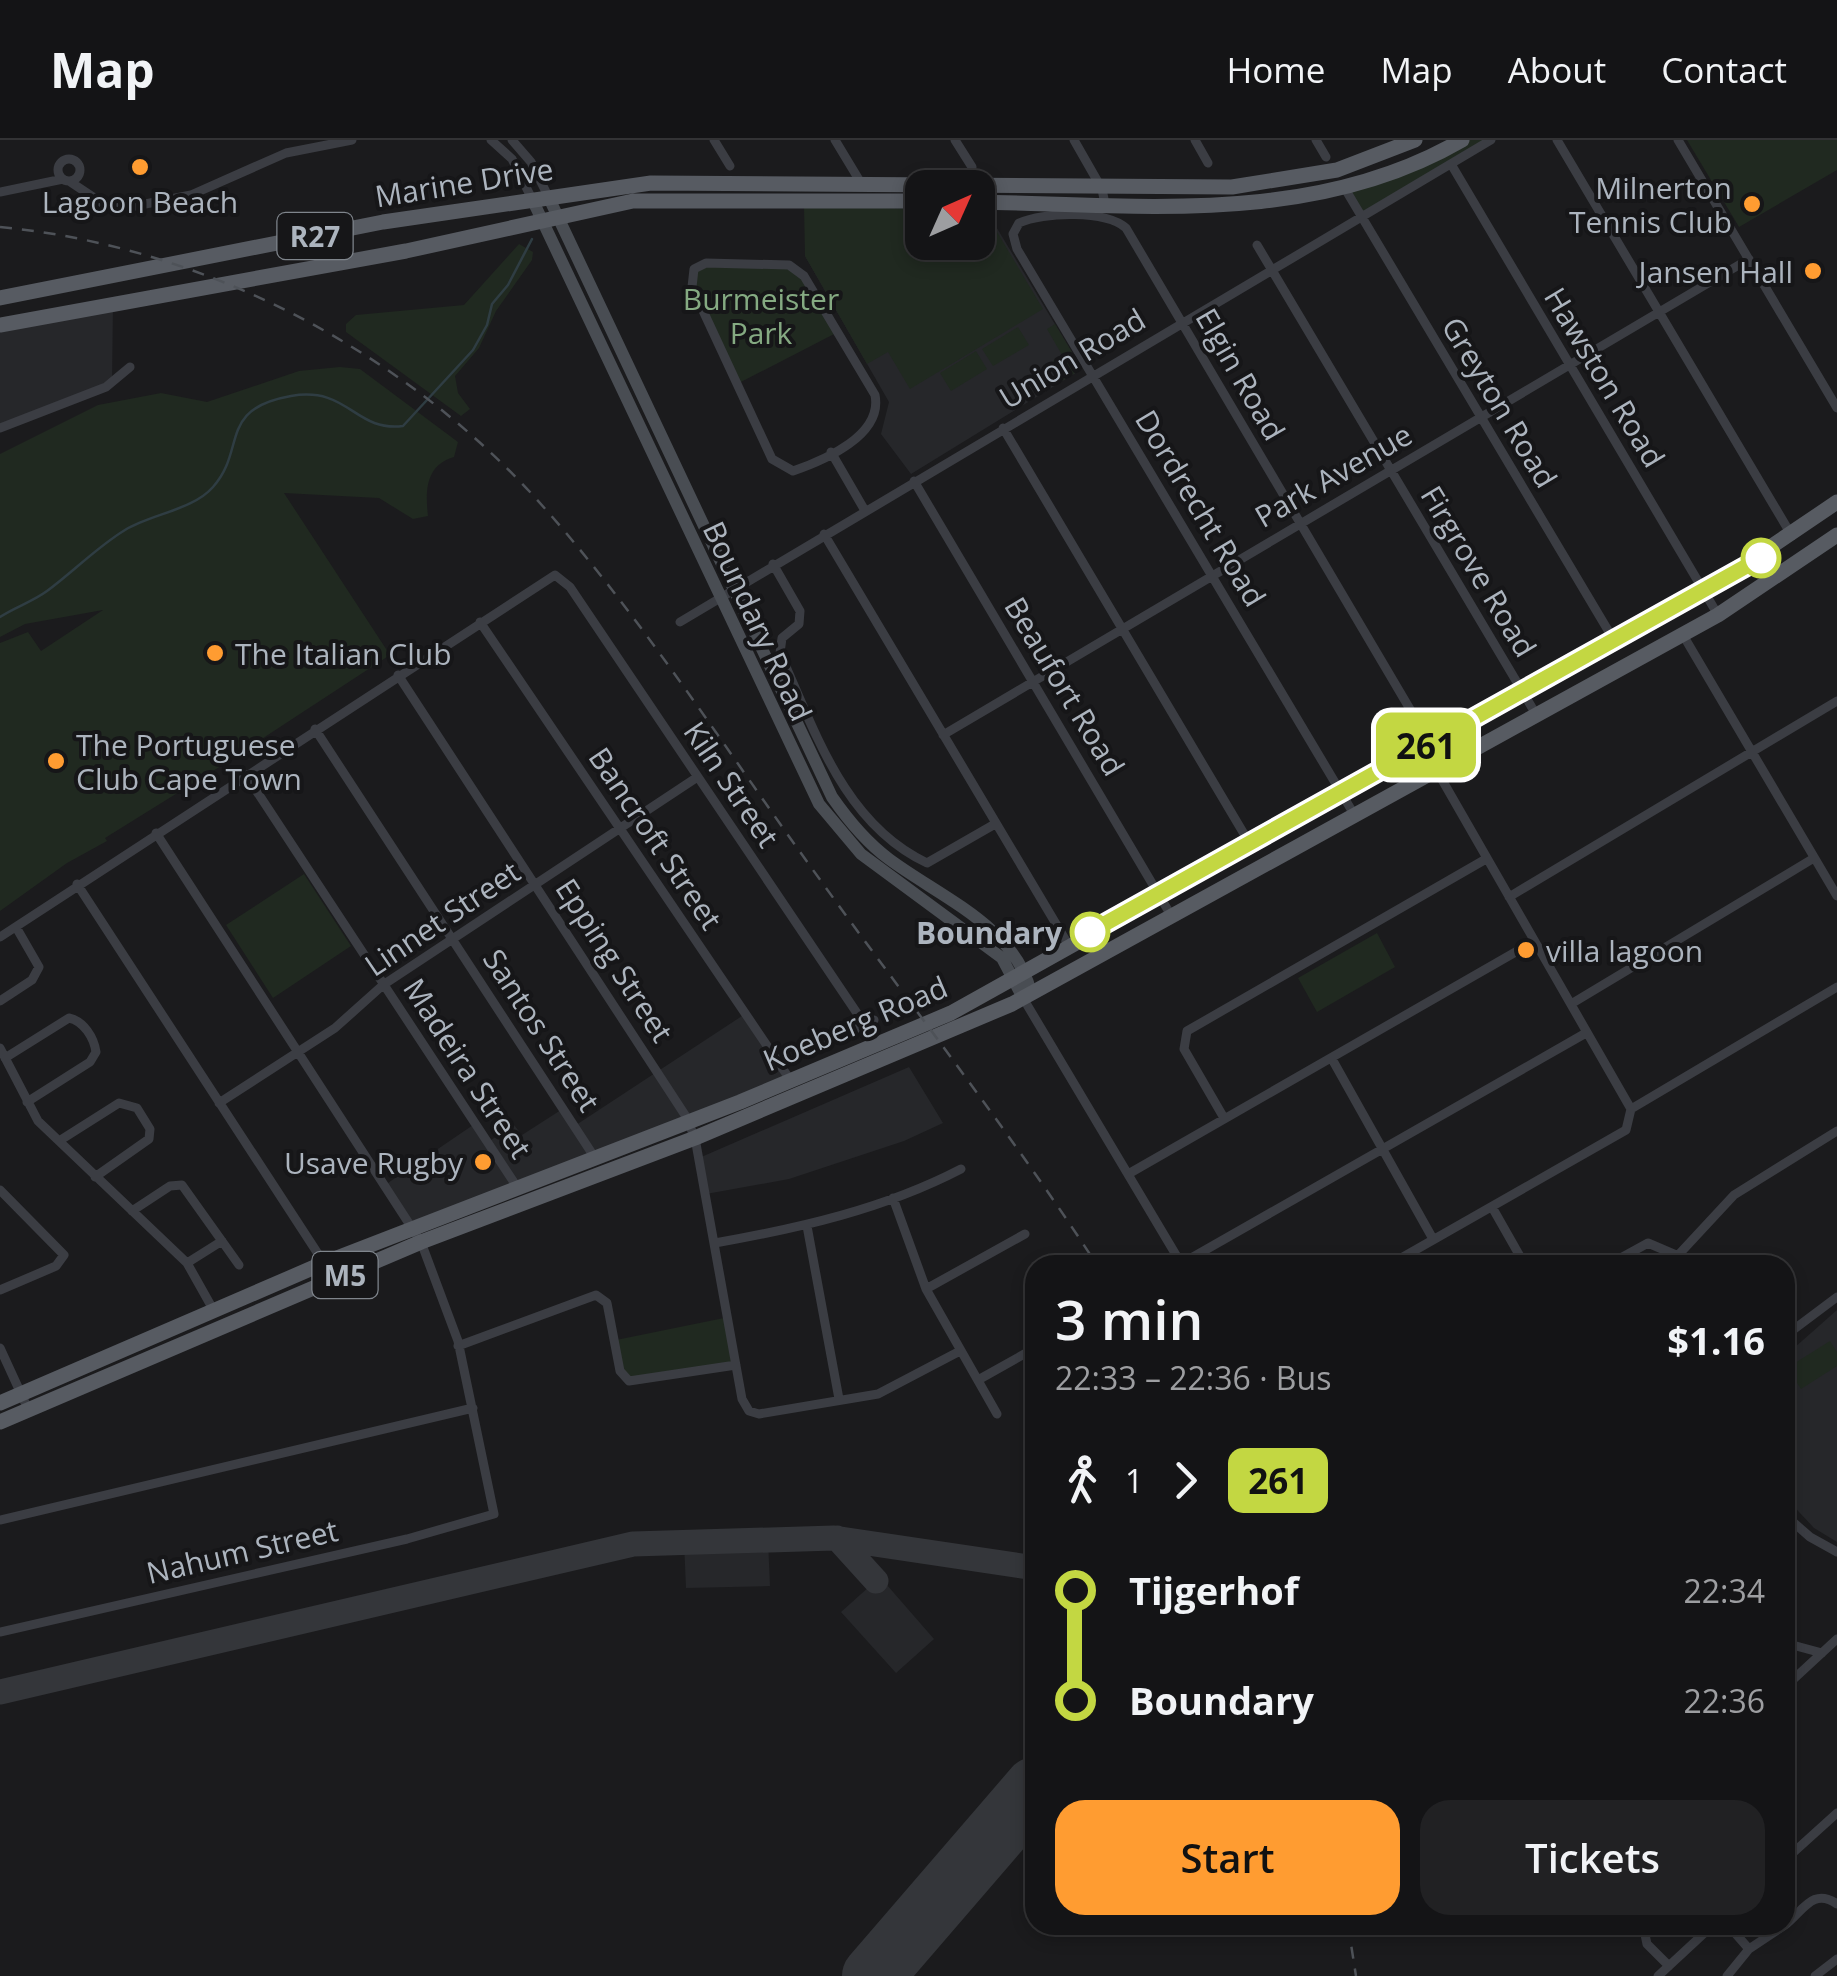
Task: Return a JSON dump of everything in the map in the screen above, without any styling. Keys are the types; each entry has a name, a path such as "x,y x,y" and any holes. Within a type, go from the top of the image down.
{"main road":[{"name":"Marine Drive","path":"995,201 1104,197 1290,180 1337,170 1415,140"},
{"name":"Marine Drive","path":"0,298 383,222 665,182 861,183 1257,204 1344,187 1413,163 1462,140"},
{"name":"Boundary Road","path":"541,199 725,592 806,784 830,819 870,861 1020,974"},
{"name":"Marine Drive","path":"0,325 406,251 549,217 644,200 905,202"},
{"name":"Koeberg Road","path":"0,1422 421,1242 695,1138 894,1049 1068,944 1704,592 1837,502"},
{"name":"Koeberg Road","path":"0,1403 413,1227 791,1081 964,1026 1028,999 1718,615 1837,535"},
{"path":"1020,974 1028,999"}],"street":[{"path":"58,168 105,205 122,207 181,198 286,152 352,140"},
{"path":"492,140 512,158 541,199"},
{"path":"512,140 531,162 541,199"},
{"path":"714,140 730,166"},
{"path":"836,140 861,183"},
{"path":"955,140 972,167"},
{"path":"1074,140 1104,197"},
{"path":"1194,140 1208,163"},
{"path":"1316,140 1326,157"},
{"name":"Union Road","path":"680,622 864,509 1492,140"},
{"path":"1557,140 1792,536"},
{"path":"1678,140 1837,408"},
{"path":"0,192 70,178 80,166 72,159 62,161 39,182"},
{"name":"Hawston Road","path":"1450,164 1718,615"},
{"name":"Greyton Road","path":"1344,187 1614,642"},
{"name":"Elgin Road","path":"1019,224 1041,218 1119,222 1430,743"},
{"name":"Dordrecht Road","path":"1019,224 1013,234 1015,244 1355,816"},
{"name":"Firgrove Road","path":"1258,246 1536,716"},
{"name":"Park Avenue","path":"943,735 1749,258"},
{"path":"789,265 804,276 878,406 867,431 831,452 793,470 772,459 692,287 697,266 789,265"},
{"path":"0,428 106,388 130,367"},
{"path":"1003,428 1250,844"},
{"path":"831,452 864,509"},
{"name":"Beaufort Road","path":"914,481 1172,917"},
{"path":"824,534 1068,944"},
{"path":"773,564 800,611 798,624 782,638 780,652 832,767 858,808 889,840 927,863 995,824"},
{"name":"Kiln Street","path":"480,622 555,574 570,588 696,778 870,1022 829,1042"},
{"path":"0,937 480,622"},
{"name":"Bancroft Street","path":"480,622 791,1081"},
{"path":"1683,635 1837,896"},
{"name":"Epping Street","path":"398,675 689,1122 748,1411 759,1414 839,1399"},
{"path":"1509,897 1837,701"},
{"name":"Santos Street","path":"315,729 595,1158"},
{"path":"1406,1255 1626,1130 1631,1109 1437,771"},
{"name":"Madeira Street","path":"246,775 516,1187"},
{"name":"Linnet Street","path":"219,1103 334,1028 383,985 696,778"},
{"path":"0,1520 473,1408 458,1346 413,1227 156,833"},
{"path":"1571,1004 1814,858"},
{"path":"1224,1118 1184,1049 1188,1031 1486,859"},
{"path":"77,884 324,1263"},
{"path":"0,1001 32,980 39,967 16,927"},
{"path":"1130,1173 1533,942"},
{"path":"1631,1109 1837,988"},
{"path":"1028,999 1176,1255"},
{"path":"5,1058 69,1018 82,1024 94,1042 96,1052 90,1062 27,1102"},
{"path":"1197,1255 1586,1033"},
{"path":"0,1048 38,1121 186,1264 214,1311"},
{"path":"1332,1058 1433,1239"},
{"path":"59,1141 119,1102 137,1108 150,1129 148,1139 95,1176"},
{"path":"1626,1255 1648,1243 1676,1255 1734,1195 1836,1135"},
{"path":"715,1243 807,1226 893,1198 961,1169"},
{"path":"132,1211 170,1186 182,1184 239,1264"},
{"path":"0,1190 64,1256 56,1266 0,1290"},
{"path":"893,1198 926,1289 997,1414"},
{"path":"1492,1207 1519,1255"},
{"path":"807,1226 839,1399 896,1388 960,1350"},
{"path":"926,1289 1026,1234"},
{"path":"186,1264 222,1240"},
{"path":"609,1288 603,1298 626,1379 640,1382 736,1366"},
{"path":"458,1346 593,1295 603,1298"},
{"path":"1795,1328 1837,1297"},
{"path":"0,1348 28,1409"},
{"path":"978,1380 1025,1354"},
{"name":"Nahum Street","path":"0,1632 408,1539 494,1514 473,1408"},
{"path":"1795,1524 1810,1538 1837,1552"},
{"path":"1795,1677 1837,1639"},
{"path":"1795,1646 1822,1653"},
{"path":"1795,1851 1837,1813"},
{"path":"1795,1916 1814,1898 1824,1896 1837,1904"},
{"path":"1645,1935 1647,1944 1669,1966"},
{"path":"1658,1976 1702,1935"},
{"path":"1737,1935 1749,1948"},
{"path":"1726,1976 1749,1948 1769,1935"},
{"path":"1815,1976 1837,1958"}],"shaded area":[{"path":"905,216 905,260 995,260 995,225 1082,369 911,474 881,434 889,402 805,256"},
{"path":"113,303 112,384 0,428 0,325"},
{"path":"745,1014 791,1081 413,1227 385,1185 476,1123 488,1142 514,1125 522,1135 564,1108 576,1125"},
{"path":"909,1067 943,1123 904,1141 789,1179 706,1194 699,1158"},
{"path":"1837,1310 1837,1542 1814,1528 1795,1508 1795,1347"},
{"path":"768,1540 770,1586 686,1588 684,1542"},
{"path":"880,1577 934,1639 896,1673 841,1612"}],"green space":[{"path":"1462,140 1491,140 1360,216 1344,187"},
{"name":"Milnerton Tennis Club","path":"1687,140 1837,140 1837,170 1739,227"},
{"path":"804,206 905,209 905,260 995,260 995,228 1043,309 910,389 888,352 867,364 805,256"},
{"path":"519,244 533,252 532,260 496,311 479,348 455,376 458,393 470,409 461,416 346,332 346,324 356,315 464,305"},
{"name":"Burmeister Park","path":"697,266 797,269 838,332 737,384 691,278"},
{"path":"1055,324 1082,369 1062,381 1053,361 1062,355 1047,329"},
{"path":"1018,327 1029,345 993,366 982,349"},
{"path":"976,351 987,369 951,391 940,373"},
{"path":"360,369 458,442 454,457 438,466 429,480 428,516 413,519 379,498 284,493 390,655 248,748 244,745 236,749 237,756 105,838 107,841 67,863 0,911 0,643 28,632 41,651 103,610 25,624 0,637 0,454 98,405 161,393 207,402 299,371"},
{"path":"304,874 351,946 273,998 226,925"},
{"path":"1377,933 1395,967 1317,1012 1298,978"},
{"path":"729,1317 736,1366 639,1384 625,1375 616,1340"},
{"path":"1830,1341 1837,1352 1837,1366 1801,1389 1795,1380 1795,1363"}],"waterway":[{"path":"0,617 47,591 125,530 205,495 223,473 243,420 268,402 291,396 326,397 373,422 403,426 473,350 487,325 492,304 508,285 532,239"}],"taxiway":[{"path":"0,1692 633,1544 834,1538 1025,1567"},
{"path":"837,1538 876,1581"}],"runway":[{"path":"873,1976 1025,1800"}],"railway":[{"path":"0,227 75,238 148,256 220,281 289,312 355,349 418,392 476,439 530,492 604,579 1090,1255"},
{"path":"1350,1935 1356,1976"}],"bus line":[{"name":"261","path":"1090,932 1761,558"}],"place":[{"name":"Lagoon Beach","path":"140,167"},
{"name":"Milnerton Tennis Club","path":"1752,204"},
{"name":"Jansen Hall","path":"1813,271"},
{"name":"The Italian Club","path":"215,653"},
{"name":"The Portuguese Club Cape Town","path":"56,761"},
{"name":"Boundary","path":"1090,932"},
{"name":"villa lagoon","path":"1526,950"},
{"name":"Usave Rugby","path":"483,1162"}]}
